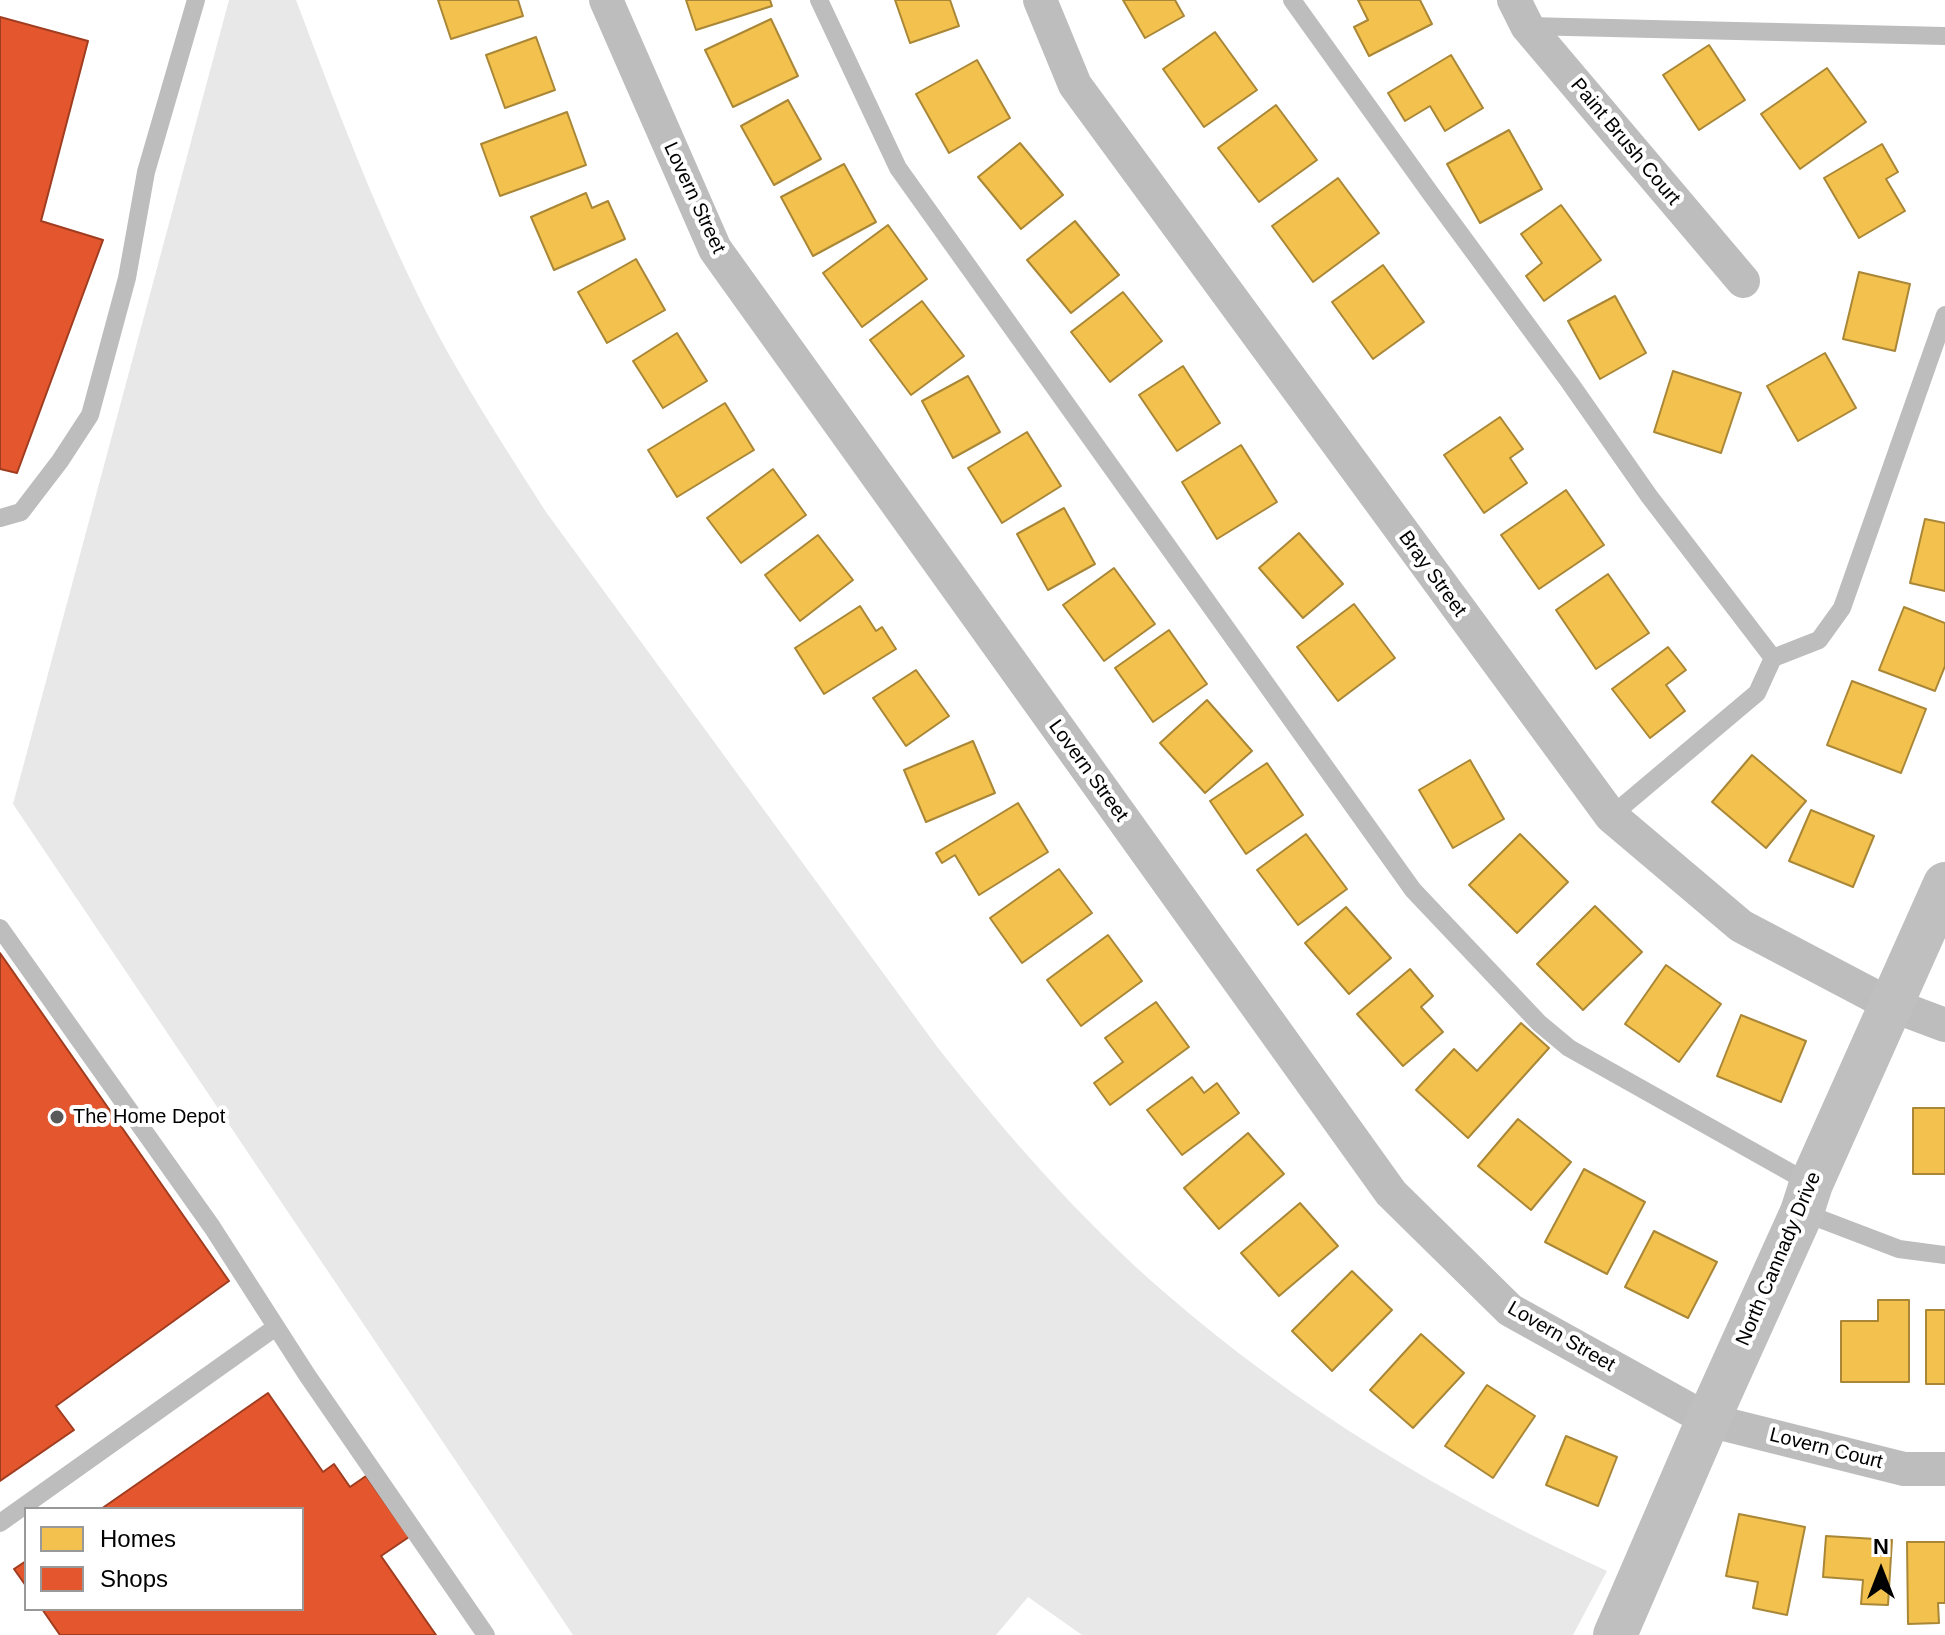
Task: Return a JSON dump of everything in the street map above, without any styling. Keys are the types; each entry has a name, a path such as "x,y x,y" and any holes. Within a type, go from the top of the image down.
{"street":[{"name":"Lovern Street","path":"606,0 715,249 1391,1193 1510,1310 1708,1420"},
{"name":"Bray Street","path":"1040,0 1075,85 1611,816 1741,926 1889,1004 1945,1025"},
{"name":"Paint Brush Court","path":"1520,13 1743,281"},
{"name":"North Cannady Drive","path":"1617,1634 1889,1004 1945,884"},
{"name":"Lovern Court","path":"1708,1420 1904,1469 1945,1469"}],"lane":[{"path":"0,518 21,512 90,415 127,278 146,172 196,0"},
{"path":"819,0 898,168 1413,890 1539,1023 1569,1048 1806,1198 1899,1249 1945,1255"},
{"path":"1292,0 1649,496 1773,658"},
{"path":"1520,13 1945,36"},
{"path":"1611,816 1757,693 1773,658 1819,640 1842,608 1945,315"},
{"path":"0,928 212,1227 276,1327 486,1635"},
{"path":"0,1523 276,1327"}],"shaded area":[{"path":"229,0 296,0 384,223 447,351 495,432 546,512 964,1080 1045,1175 1103,1235 1164,1292 1266,1374 1320,1412 1431,1481 1607,1571 1573,1635 1082,1635 1028,1597 996,1635 573,1635 13,804"}],"building: Homes":[{"path":"438,0 518,0 523,16 451,39"},
{"path":"686,0 770,0 772,6 696,30"},
{"path":"895,0 950,0 959,26 910,43"},
{"path":"1123,0 1175,0 1184,16 1145,38"},
{"path":"1358,0 1420,0 1432,24 1369,56 1354,27 1368,20"},
{"path":"771,19 798,76 733,107 705,50"},
{"path":"1215,32 1257,90 1204,127 1163,69"},
{"path":"536,37 555,90 505,108 486,55"},
{"path":"1709,45 1745,100 1699,130 1663,75"},
{"path":"1451,55 1483,108 1445,131 1430,106 1405,121 1388,93"},
{"path":"977,60 1010,118 949,153 916,94"},
{"path":"1827,68 1866,122 1800,169 1761,114"},
{"path":"788,100 821,159 774,185 741,126"},
{"path":"1276,105 1317,160 1259,202 1218,148"},
{"path":"567,112 586,165 500,196 481,144"},
{"path":"1509,130 1542,189 1480,223 1447,164"},
{"path":"1020,143 1063,195 1021,229 978,177"},
{"path":"1882,144 1898,172 1886,179 1905,211 1859,238 1824,178"},
{"path":"844,164 876,222 813,256 781,197"},
{"path":"1338,178 1379,233 1313,282 1272,226"},
{"path":"586,193 592,208 608,201 625,239 554,270 531,217"},
{"path":"1561,205 1601,260 1544,301 1526,276 1542,263 1521,234"},
{"path":"1075,221 1119,275 1071,313 1027,260"},
{"path":"888,225 927,279 862,327 823,273"},
{"path":"636,259 665,310 607,343 578,292"},
{"path":"1383,265 1424,322 1373,359 1332,302"},
{"path":"1859,272 1910,284 1895,351 1843,339"},
{"path":"1123,292 1162,341 1110,382 1071,332"},
{"path":"1615,296 1646,353 1600,379 1568,321"},
{"path":"922,301 964,356 911,395 870,340"},
{"path":"677,333 707,381 663,408 633,361"},
{"path":"1825,353 1856,408 1798,441 1767,386"},
{"path":"1183,366 1220,423 1177,451 1139,395"},
{"path":"1673,371 1741,393 1721,453 1654,432"},
{"path":"968,376 1000,432 953,458 922,401"},
{"path":"725,403 754,450 677,497 648,450"},
{"path":"1500,417 1523,449 1510,458 1527,483 1484,513 1444,455"},
{"path":"1027,432 1061,486 1002,523 968,468"},
{"path":"1241,445 1277,502 1217,539 1182,482"},
{"path":"773,469 806,515 741,563 707,518"},
{"path":"1566,490 1604,545 1539,589 1501,535"},
{"path":"1064,508 1095,564 1048,590 1017,534"},
{"path":"1925,519 1945,523 1945,591 1910,583"},
{"path":"1299,533 1343,584 1303,618 1259,568"},
{"path":"818,535 853,580 800,621 765,575"},
{"path":"1114,568 1155,624 1104,661 1063,605"},
{"path":"1608,574 1649,633 1596,669 1556,610"},
{"path":"1354,604 1395,658 1338,701 1297,647"},
{"path":"860,606 876,631 882,627 896,649 824,694 795,648"},
{"path":"1904,607 1945,623 1945,666 1935,691 1879,670"},
{"path":"1169,630 1207,684 1153,722 1115,668"},
{"path":"1668,647 1686,670 1666,685 1685,711 1650,738 1612,689"},
{"path":"916,670 949,716 906,746 873,698"},
{"path":"1852,681 1926,709 1901,773 1827,745"},
{"path":"1207,700 1252,751 1205,793 1160,743"},
{"path":"973,741 995,793 926,822 904,770"},
{"path":"1752,755 1806,801 1766,848 1712,802"},
{"path":"1470,760 1504,819 1453,848 1419,790"},
{"path":"1267,763 1303,815 1246,854 1210,801"},
{"path":"1018,803 1048,852 979,895 955,855 942,863 936,853"},
{"path":"1811,810 1874,836 1853,887 1789,861"},
{"path":"1306,834 1347,889 1298,925 1257,870"},
{"path":"1520,834 1568,882 1517,933 1469,885"},
{"path":"1059,869 1092,913 1022,963 990,918"},
{"path":"1595,906 1642,952 1583,1010 1537,964"},
{"path":"1346,907 1391,958 1349,994 1305,943"},
{"path":"1108,935 1142,981 1081,1026 1047,980"},
{"path":"1666,965 1721,1004 1679,1062 1625,1024"},
{"path":"1410,969 1433,996 1421,1007 1443,1032 1403,1066 1357,1014"},
{"path":"1156,1002 1189,1047 1110,1105 1094,1083 1123,1062 1105,1038"},
{"path":"1741,1015 1806,1041 1781,1102 1717,1076"},
{"path":"1521,1023 1549,1048 1468,1138 1416,1090 1454,1049 1477,1071"},
{"path":"1192,1077 1204,1093 1217,1083 1239,1113 1182,1155 1147,1110"},
{"path":"1913,1108 1945,1108 1945,1174 1913,1174"},
{"path":"1518,1119 1571,1162 1531,1210 1478,1166"},
{"path":"1248,1133 1284,1174 1219,1229 1184,1188"},
{"path":"1584,1169 1645,1202 1607,1274 1545,1242"},
{"path":"1300,1203 1338,1246 1279,1296 1241,1253"},
{"path":"1654,1231 1717,1262 1688,1318 1625,1287"},
{"path":"1352,1271 1392,1310 1332,1371 1292,1331"},
{"path":"1878,1300 1909,1300 1909,1382 1841,1382 1841,1321 1878,1321"},
{"path":"1926,1310 1945,1310 1945,1384 1926,1384"},
{"path":"1421,1334 1464,1373 1413,1428 1370,1390"},
{"path":"1487,1385 1535,1416 1493,1478 1445,1446"},
{"path":"1566,1436 1617,1457 1598,1506 1546,1485"},
{"path":"1739,1514 1805,1527 1787,1615 1753,1608 1758,1582 1726,1576"},
{"path":"1826,1536 1892,1540 1888,1605 1861,1604 1863,1580 1823,1577"},
{"path":"1907,1542 1945,1542 1945,1603 1938,1603 1939,1623 1908,1624"}],"building: Shops":[{"path":"0,17 88,41 41,221 103,240 17,473 0,469"},
{"name":"The Home Depot","path":"0,953 229,1281 56,1406 74,1430 0,1481"},
{"path":"268,1393 323,1472 334,1464 350,1487 366,1476 409,1537 381,1556 436,1635 60,1635 43,1611 304,1611 304,1507 104,1507"},
{"path":"24,1562 24,1583 14,1569"}],"place":[{"name":"The Home Depot","path":"57,1117"}]}
